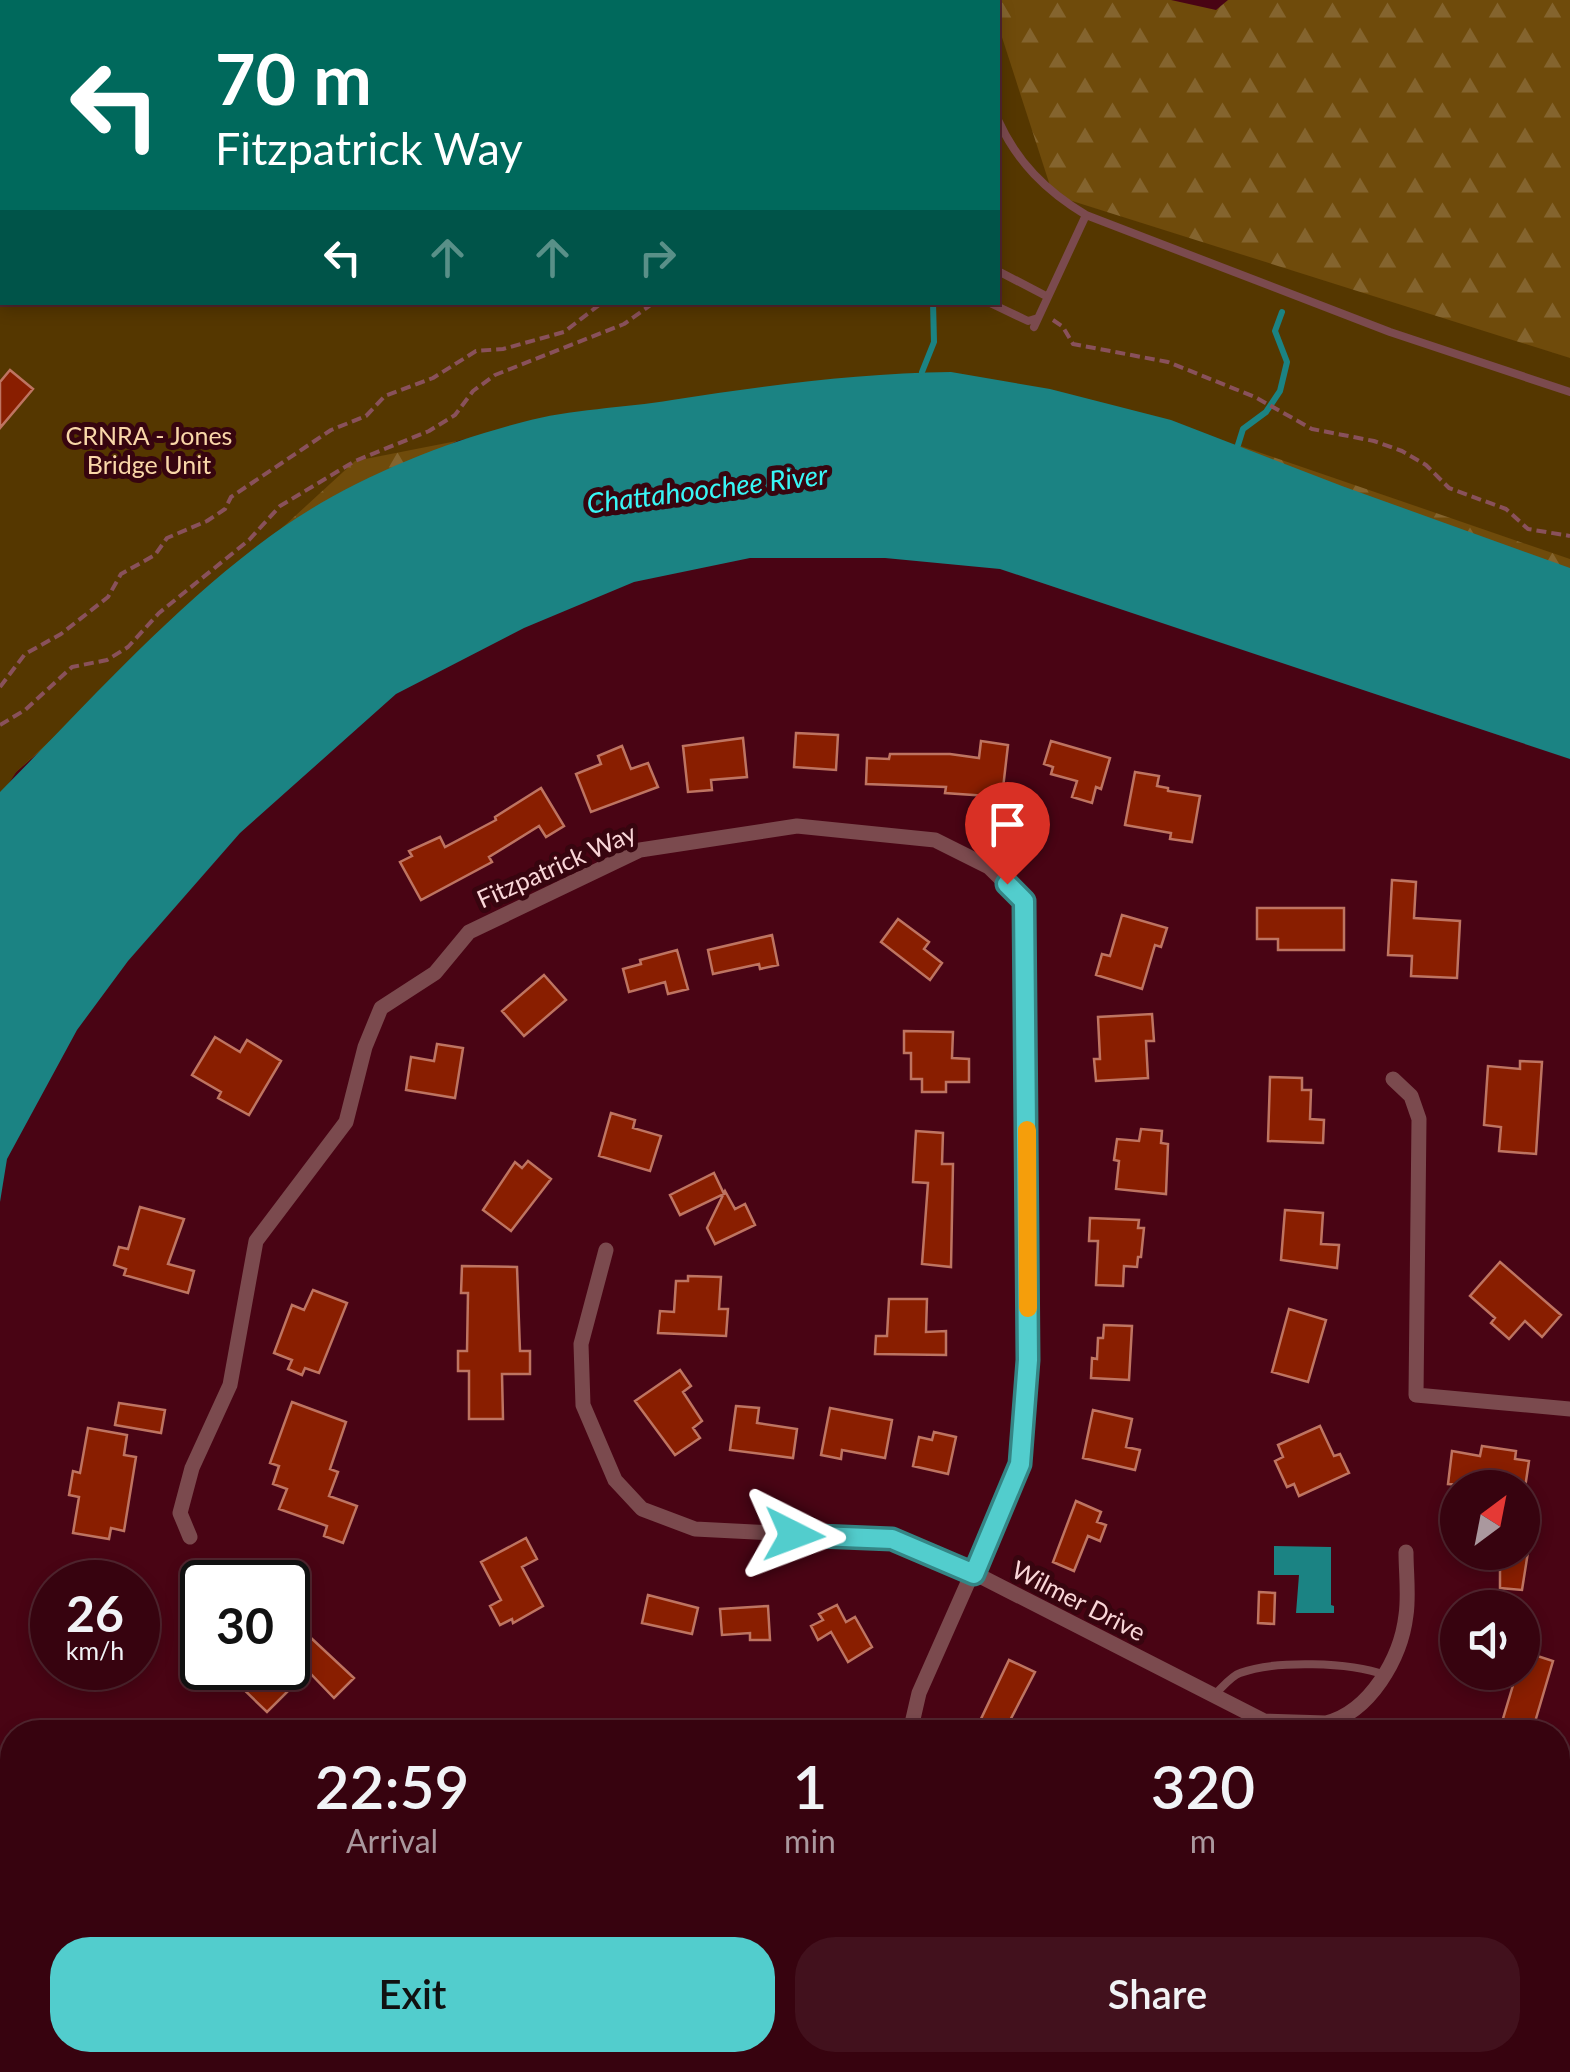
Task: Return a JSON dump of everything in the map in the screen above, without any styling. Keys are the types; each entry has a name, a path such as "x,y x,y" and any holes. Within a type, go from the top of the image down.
{"street":[{"name":"Fitzpatrick Way","path":"190,1537 180,1513 192,1468 230,1385 256,1241 346,1122 365,1047 381,1008 434,973 469,932 640,850 797,826 934,840 989,867 1024,901 1027,1378 1020,1464 919,1693 913,1720"},
{"path":"1394,1079 1411,1096 1419,1118 1416,1395 1570,1409"},
{"name":"Wilmer Drive","path":"606,1250 581,1344 583,1406 614,1480 642,1509 695,1528 892,1539 974,1574 1262,1720"},
{"name":"Wilmer Drive","path":"1337,1720 1362,1703 1384,1675 1398,1648 1406,1615 1406,1552"}],"lane":[{"path":"1000,124 1012,150 1053,195 1086,215 1390,332 1570,392"},
{"path":"995,305 1028,320 1038,319 1086,215"},
{"path":"1000,273 1048,296"},
{"path":"1212,1697 1237,1674 1274,1668 1335,1663 1362,1666 1384,1675"}],"path":[{"path":"0,687 25,654 61,634 108,598 121,574 155,554 167,538 216,515 225,509 231,497 331,430 366,416 385,396 433,378 476,351 503,349 564,332 599,305"},
{"path":"0,725 25,710 72,667 107,660 128,647 159,613 248,540 280,506 355,461 429,431 455,415 473,391 495,375 624,324 652,305"},
{"path":"1038,319 1063,327 1073,344 1168,362 1254,397 1312,429 1374,440 1402,451 1426,465 1449,488 1506,509 1528,529 1570,536"}],"green space":[{"path":"1000,0 1171,0 1216,10 1228,0 1570,0 1570,580 467,436 307,518 16,772 0,795 0,305 1000,305"},
{"name":"CRNRA - Jones Bridge Unit","path":"1000,31 1053,195 1570,358 1570,559 1238,445 624,408 355,461 16,772 0,798 0,305 1000,305"}],"water":[{"name":"Chattahoochee River","path":"951,372 1050,389 1171,420 1570,568 1570,759 1000,569 885,558 750,558 634,582 524,628 396,694 240,833 128,961 77,1030 7,1159 0,1202 0,792 124,664 222,574 286,525 350,487 418,456 523,422 776,385"},
{"path":"1274,1546 1331,1547 1334,1613 1296,1613 1299,1575 1274,1575"}],"building":[{"path":"10,370 33,389 0,428 0,382"},
{"path":"796,733 838,735 836,770 794,767"},
{"path":"743,738 747,777 711,780 712,790 688,792 683,746"},
{"path":"981,741 1008,745 1002,797 945,793 946,787 866,784 867,758 950,754 979,758"},
{"path":"1051,741 1110,758 1101,789 1096,787 1092,803 1072,797 1077,781 1051,774 1053,767 1044,764"},
{"path":"622,746 631,769 648,763 658,787 591,812 576,774 601,764 598,756"},
{"path":"1135,772 1159,776 1157,786 1168,791 1200,796 1192,842 1170,839 1171,833 1125,825"},
{"path":"541,788 564,826 546,837 539,826 489,857 492,862 421,900 400,862 412,856 409,851 440,837 445,847 496,820 495,817"},
{"path":"1392,880 1416,882 1414,918 1460,921 1457,978 1411,976 1412,956 1388,955"},
{"path":"1257,908 1344,908 1344,950 1278,950 1278,939 1257,939"},
{"path":"1122,915 1167,928 1161,947 1155,945 1142,989 1096,975 1102,954 1110,956"},
{"path":"898,919 929,942 924,949 942,963 930,980 881,942"},
{"path":"772,935 778,965 760,969 759,964 713,974 708,950"},
{"path":"677,950 688,989 668,994 665,982 629,992 623,969"},
{"path":"544,975 566,1000 524,1036 502,1011"},
{"path":"1152,1014 1154,1041 1146,1041 1148,1078 1096,1081 1094,1059 1100,1059 1098,1017"},
{"path":"904,1031 953,1032 952,1058 969,1059 969,1082 946,1082 946,1092 922,1092 922,1079 911,1079 911,1053 904,1053"},
{"path":"215,1037 240,1052 247,1040 281,1061 249,1115 218,1098 221,1092 192,1075"},
{"path":"437,1044 463,1048 455,1098 406,1090 411,1057 434,1061"},
{"path":"1520,1061 1542,1062 1536,1154 1499,1151 1501,1127 1484,1125 1488,1066 1520,1069"},
{"path":"1270,1077 1302,1078 1302,1090 1311,1090 1310,1119 1324,1120 1323,1143 1268,1141"},
{"path":"611,1113 635,1120 633,1128 661,1136 650,1171 599,1156"},
{"path":"1141,1129 1162,1131 1161,1143 1168,1144 1166,1194 1116,1189 1117,1139 1139,1141"},
{"path":"916,1131 943,1133 942,1164 953,1164 951,1267 922,1264 928,1183 913,1182"},
{"path":"528,1161 551,1179 511,1231 483,1210 515,1162 522,1168"},
{"path":"714,1173 724,1194 680,1215 670,1195"},
{"path":"725,1191 735,1209 745,1204 755,1225 715,1244 707,1228"},
{"path":"140,1207 184,1219 168,1264 194,1271 188,1293 124,1275 126,1269 114,1265 119,1247 128,1249"},
{"path":"1285,1210 1323,1213 1321,1244 1339,1245 1337,1268 1281,1260"},
{"path":"1090,1218 1139,1220 1138,1228 1144,1228 1141,1257 1137,1267 1124,1266 1123,1286 1096,1285 1098,1241 1089,1241"},
{"path":"1500,1262 1561,1315 1542,1337 1525,1321 1509,1339 1491,1323 1495,1318 1470,1296"},
{"path":"462,1266 517,1267 520,1351 530,1351 530,1374 502,1374 503,1419 469,1419 469,1371 458,1371 458,1351 467,1351 468,1293 461,1293"},
{"path":"688,1276 721,1277 719,1309 728,1309 726,1336 658,1333 660,1311 674,1312 676,1281 688,1281"},
{"path":"313,1290 347,1303 319,1373 305,1368 302,1375 288,1369 292,1360 274,1353 292,1305 304,1310"},
{"path":"889,1299 927,1299 926,1332 946,1331 946,1355 875,1354 876,1336 887,1336"},
{"path":"1289,1309 1326,1320 1308,1382 1272,1372"},
{"path":"1104,1325 1132,1326 1129,1380 1091,1378 1092,1358 1097,1359 1098,1338 1103,1338"},
{"path":"680,1370 691,1386 683,1392 702,1421 693,1428 700,1438 675,1455 635,1401"},
{"path":"292,1402 346,1422 330,1469 338,1472 329,1496 357,1506 343,1543 324,1536 327,1526 279,1509 287,1489 273,1484 279,1466 270,1463"},
{"path":"119,1403 165,1410 161,1433 115,1425"},
{"path":"736,1406 759,1408 757,1423 797,1429 793,1458 730,1450"},
{"path":"830,1408 892,1420 885,1458 842,1450 841,1459 821,1455"},
{"path":"1093,1410 1132,1419 1126,1447 1140,1450 1135,1470 1083,1458"},
{"path":"1320,1426 1334,1456 1340,1454 1349,1473 1299,1496 1294,1484 1287,1487 1275,1461 1283,1457 1278,1445"},
{"path":"88,1428 127,1435 124,1455 136,1457 124,1531 111,1528 109,1539 73,1533 79,1497 69,1495 73,1471 80,1473"},
{"path":"934,1432 956,1437 948,1474 913,1466 919,1437 932,1440"},
{"path":"1482,1446 1516,1451 1515,1459 1529,1461 1528,1470 1450,1470 1452,1451 1480,1456"},
{"path":"1076,1501 1101,1512 1097,1522 1106,1525 1100,1541 1088,1536 1074,1571 1053,1562"},
{"path":"526,1538 537,1559 522,1567 543,1606 513,1623 512,1619 500,1625 490,1606 501,1600 481,1562"},
{"path":"1500,1570 1525,1570 1522,1590 1500,1588"},
{"path":"1259,1592 1275,1593 1274,1624 1258,1623"},
{"path":"648,1595 698,1608 692,1634 642,1623"},
{"path":"837,1605 846,1622 855,1617 872,1647 848,1662 831,1632 818,1640 811,1626 823,1620 819,1614"},
{"path":"768,1606 770,1640 750,1640 750,1633 722,1635 720,1609"},
{"path":"310,1637 354,1678 334,1698 310,1673"},
{"path":"1540,1657 1553,1661 1536,1720 1503,1720 1512,1690 1540,1690"},
{"path":"1009,1660 1035,1672 1010,1720 980,1720"},
{"path":"244,1690 289,1690 267,1712"}],"waterway":[{"path":"922,372 934,342 933,305"},
{"path":"1238,445 1243,429 1266,412 1280,391 1287,362 1275,331 1282,312"}],"slow traffic":[{"path":"1027,1130 1028,1308"}],"route":[{"path":"794,1535 892,1539 974,1574 1020,1464 1028,1360 1027,987 1024,901 1007,884"}]}
